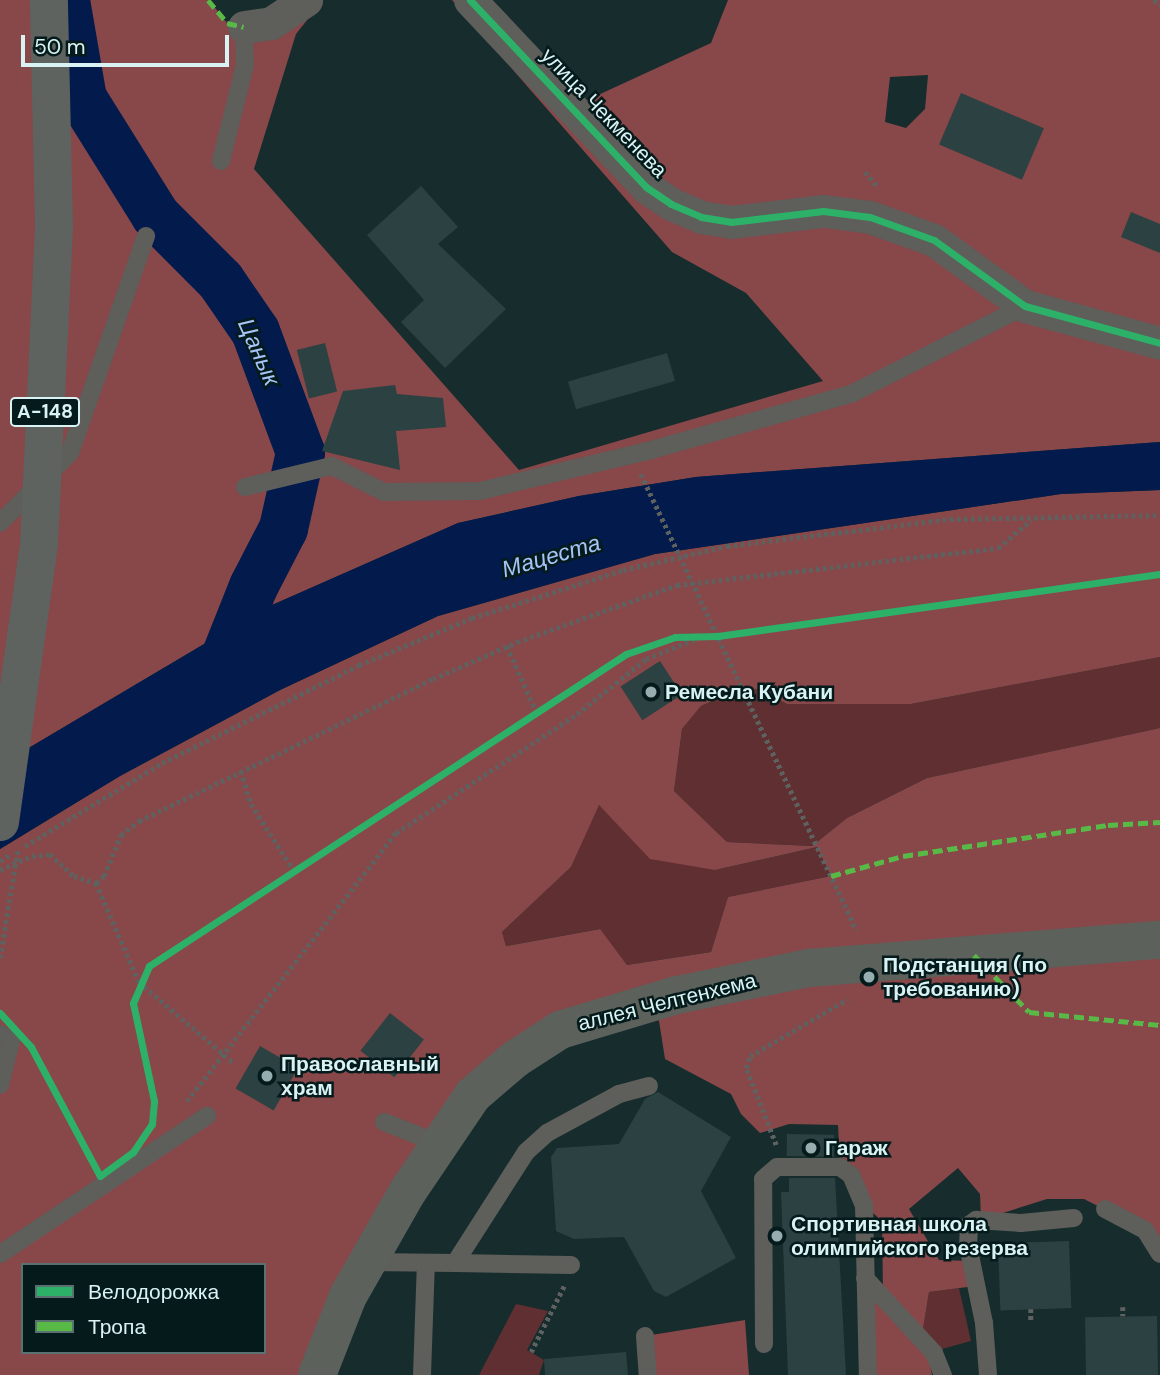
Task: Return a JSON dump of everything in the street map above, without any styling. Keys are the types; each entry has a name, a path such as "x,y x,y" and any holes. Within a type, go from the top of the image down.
{"highway":[{"name":"А-148","path":"0,822 39,545 54,226 49,0"}],"main road":[{"name":"аллея Челтенхема","path":"317,1375 348,1296 440,1144 473,1095 515,1059 560,1030 640,1006 809,968 1160,940"}],"street":[{"path":"244,27 271,23 306,0"},
{"name":"улица Чекменева","path":"470,0 646,187 671,204 701,218 731,222 823,211 870,217 934,240 1025,306 1160,343"}],"lane":[{"path":"221,161 245,65 244,27"},
{"path":"0,523 70,453 146,236"},
{"path":"245,487 332,466 384,492 480,491 644,452 851,394 1025,306"},
{"path":"0,1034 11,1041 0,1085"},
{"path":"455,1263 526,1152 547,1133 619,1094 649,1086"},
{"path":"0,1254 207,1116"},
{"path":"384,1122 440,1144"},
{"path":"764,1344 762,1180 777,1167 840,1167 851,1175 864,1205 867,1375"},
{"path":"1105,1209 1145,1230 1160,1254"},
{"path":"988,1375 984,1323 968,1246 970,1225 976,1220 1021,1223 1074,1218"},
{"path":"367,1262 571,1265"},
{"path":"422,1375 426,1263"},
{"path":"865,1278 934,1353 943,1375"},
{"path":"645,1336 648,1375"}],"path":[{"path":"1154,0 1160,5"},
{"path":"641,474 853,922"},
{"path":"0,861 162,763 359,665 472,618 623,570 727,546 950,519 1032,520 1160,515"},
{"path":"96,883 104,876 121,835 138,821 507,646 691,582 998,548 1032,520"},
{"path":"665,639 731,634"},
{"path":"181,1108 396,833 577,715 646,659 702,636"},
{"path":"507,646 541,713 527,723"},
{"path":"241,771 251,804 294,871"},
{"path":"0,870 32,856 50,854 74,876 96,883 139,982 234,1063"},
{"path":"283,878 305,864"},
{"path":"136,992 144,974"},
{"path":"778,1151 746,1068 750,1056 855,995"},
{"path":"531,1352 554,1311 571,1265"},
{"path":"1122,1307 1123,1317"},
{"path":"1031,1309 1031,1321"}],"shaded area":[{"path":"0,0 209,0 227,23 257,28 305,0 323,0 296,34 254,169 519,470 823,381 746,293 672,252 452,0 470,0 572,107 711,43 728,0 1160,0 1160,442 696,477 579,496 458,523 263,609 0,765","holes":["928,75 925,109 906,128 885,122 890,77"]},
{"path":"1160,490 1160,657 911,704 787,704 759,689 730,693 701,706 682,729 674,791 727,842 812,846 847,818 927,778 1160,728 1160,1254 1145,1230 1084,1199 1047,1199 981,1220 980,1194 958,1168 909,1209 939,1260 971,1261 975,1286 929,1292 923,1329 932,1375 867,1375 865,1278 883,1295 882,1221 864,1205 840,1167 838,1125 789,1124 760,1133 741,1114 731,1094 665,1059 656,1002 473,1095 317,1375 0,1375 0,849 120,776 280,690 438,616 655,554 1061,494","holes":["599,805 650,859 715,870 817,847 831,876 728,897 711,952 627,965 600,929 506,946 502,932 571,867"]},
{"path":"1160,657 1160,728 927,778 847,818 812,846 727,842 674,791 682,729 701,706 730,693 759,689 787,704 911,704"},
{"path":"598,805 715,870 817,847 831,876 728,897 711,952 627,965 599,929 506,946 502,932 571,867"},
{"path":"959,1288 971,1341 942,1349 923,1329 929,1292"},
{"path":"516,1304 548,1311 527,1350 544,1360 539,1375 479,1375"},
{"path":"745,1320 749,1375 648,1375 645,1336"}],"water":[{"name":"Мацеста","path":"1160,442 1160,490 1061,494 655,554 438,616 280,690 120,776 0,849 0,765 263,609 458,523 579,496 696,477"}],"building":[{"path":"961,93 1044,128 1022,180 939,145"},
{"path":"421,186 458,227 438,244 506,309 445,368 401,322 424,300 367,235"},
{"path":"1131,212 1160,224 1160,253 1121,237"},
{"path":"325,343 337,392 309,399 297,350"},
{"path":"667,353 675,381 576,409 568,381"},
{"path":"395,385 397,394 443,398 446,427 396,431 400,470 322,451 343,391"},
{"path":"660,661 682,695 642,720 621,687"},
{"path":"390,1013 424,1039 394,1077 360,1051"},
{"name":"Православный храм","path":"260,1046 298,1068 274,1110 236,1088"},
{"path":"658,1092 731,1137 701,1191 736,1258 666,1297 654,1291 624,1237 574,1239 556,1231 551,1157 557,1148 619,1144 645,1099"},
{"name":"Гараж","path":"787,1134 834,1135 834,1157 787,1156"},
{"path":"789,1178 835,1178 846,1375 788,1375 781,1192 789,1192"},
{"path":"1069,1241 1071,1308 1000,1310 998,1243"},
{"path":"1157,1316 1158,1375 1086,1375 1085,1317"},
{"path":"626,1352 628,1375 545,1375 544,1359"}],"waterway":[{"name":"Цанык","path":"65,0 82,98 155,215 220,280 255,331 300,452 283,528 253,586 214,684"}],"marked path":[{"path":"208,0 227,23 244,27"},
{"path":"831,876 903,856 1108,825 1160,822"},
{"path":"974,955 1029,1012 1160,1025"}],"cycle path":[{"path":"470,0 646,187 671,204 701,217 731,222 823,211 870,217 934,240 1025,306 1160,343"},
{"path":"0,1013 31,1047 100,1176 133,1152 152,1124 154,1101 133,1003 149,966 626,654 675,637 718,636 1160,574"}],"place":[{"name":"Ремесла Кубани","path":"651,692"},
{"name":"Подстанция (по требованию)","path":"869,977"},
{"name":"Православный храм","path":"267,1076"},
{"name":"Гараж","path":"811,1148"},
{"name":"Спортивная школа олимпийского резерва","path":"777,1236"}]}
